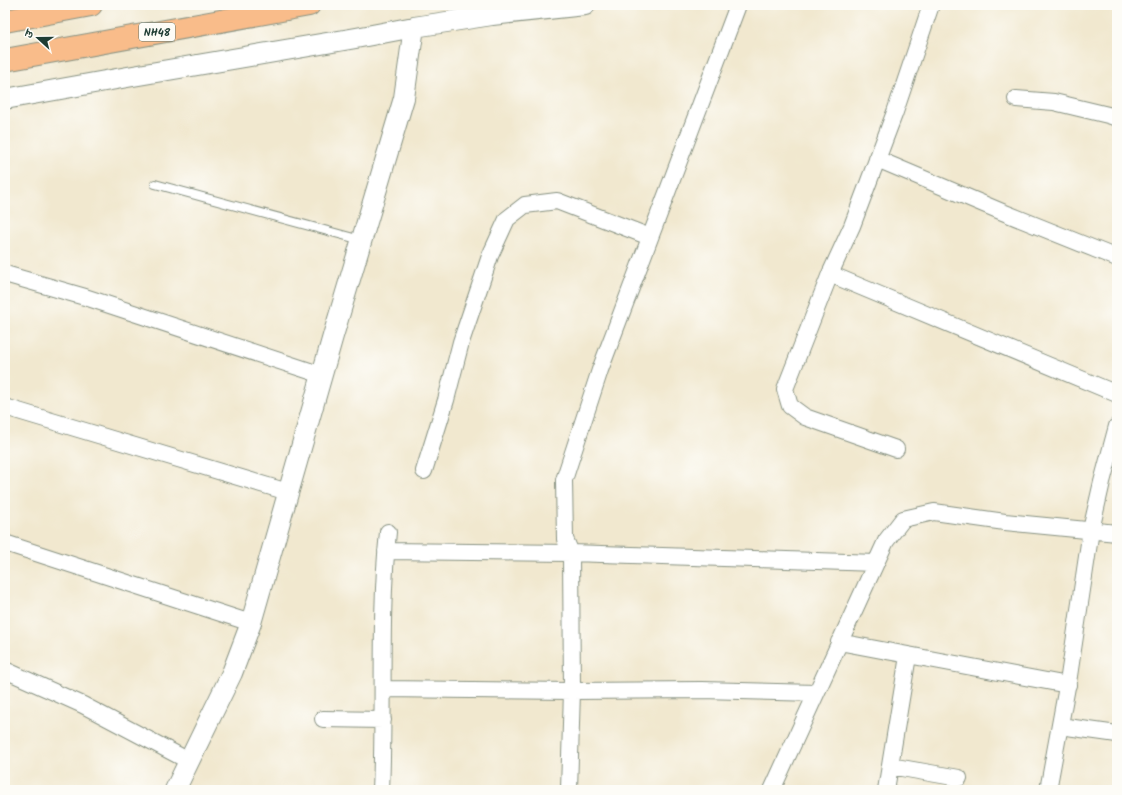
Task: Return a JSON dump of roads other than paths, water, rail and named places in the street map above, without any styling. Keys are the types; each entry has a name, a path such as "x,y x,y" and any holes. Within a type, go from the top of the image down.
{"highway":[{"path":"5,21 91,5"},
{"name":"NH48","path":"5,60 309,5"}],"street":[{"path":"5,99 414,27 492,15 585,5"},
{"path":"569,790 572,691 571,553 565,539 564,480 600,370 738,5"},
{"path":"896,449 804,417 790,406 785,389 830,274 852,226 895,112 931,5"},
{"path":"175,790 232,673 251,623 322,375 404,98 414,27"},
{"path":"1016,99 1054,102 1108,114 1117,118"},
{"path":"877,159 1117,258"},
{"path":"424,472 464,335 490,256 507,219 524,205 557,201 650,237"},
{"path":"5,274 85,297 322,375"},
{"path":"830,274 1117,394"},
{"path":"5,407 288,492"},
{"path":"1048,790 1068,685 1091,530 1117,426"},
{"path":"772,790 886,541 903,518 934,512 1005,522 1117,533"},
{"path":"381,790 383,720 383,604 388,532"},
{"path":"5,543 251,623"},
{"path":"386,551 571,553 876,563"},
{"path":"839,642 1068,685"},
{"path":"886,790 908,656"},
{"path":"5,670 83,705 189,761"},
{"path":"383,689 572,691 702,690 816,693"},
{"path":"323,719 383,720"},
{"path":"1060,726 1117,734"},
{"path":"890,766 959,778"}],"lane":[{"path":"155,184 362,240"}]}
